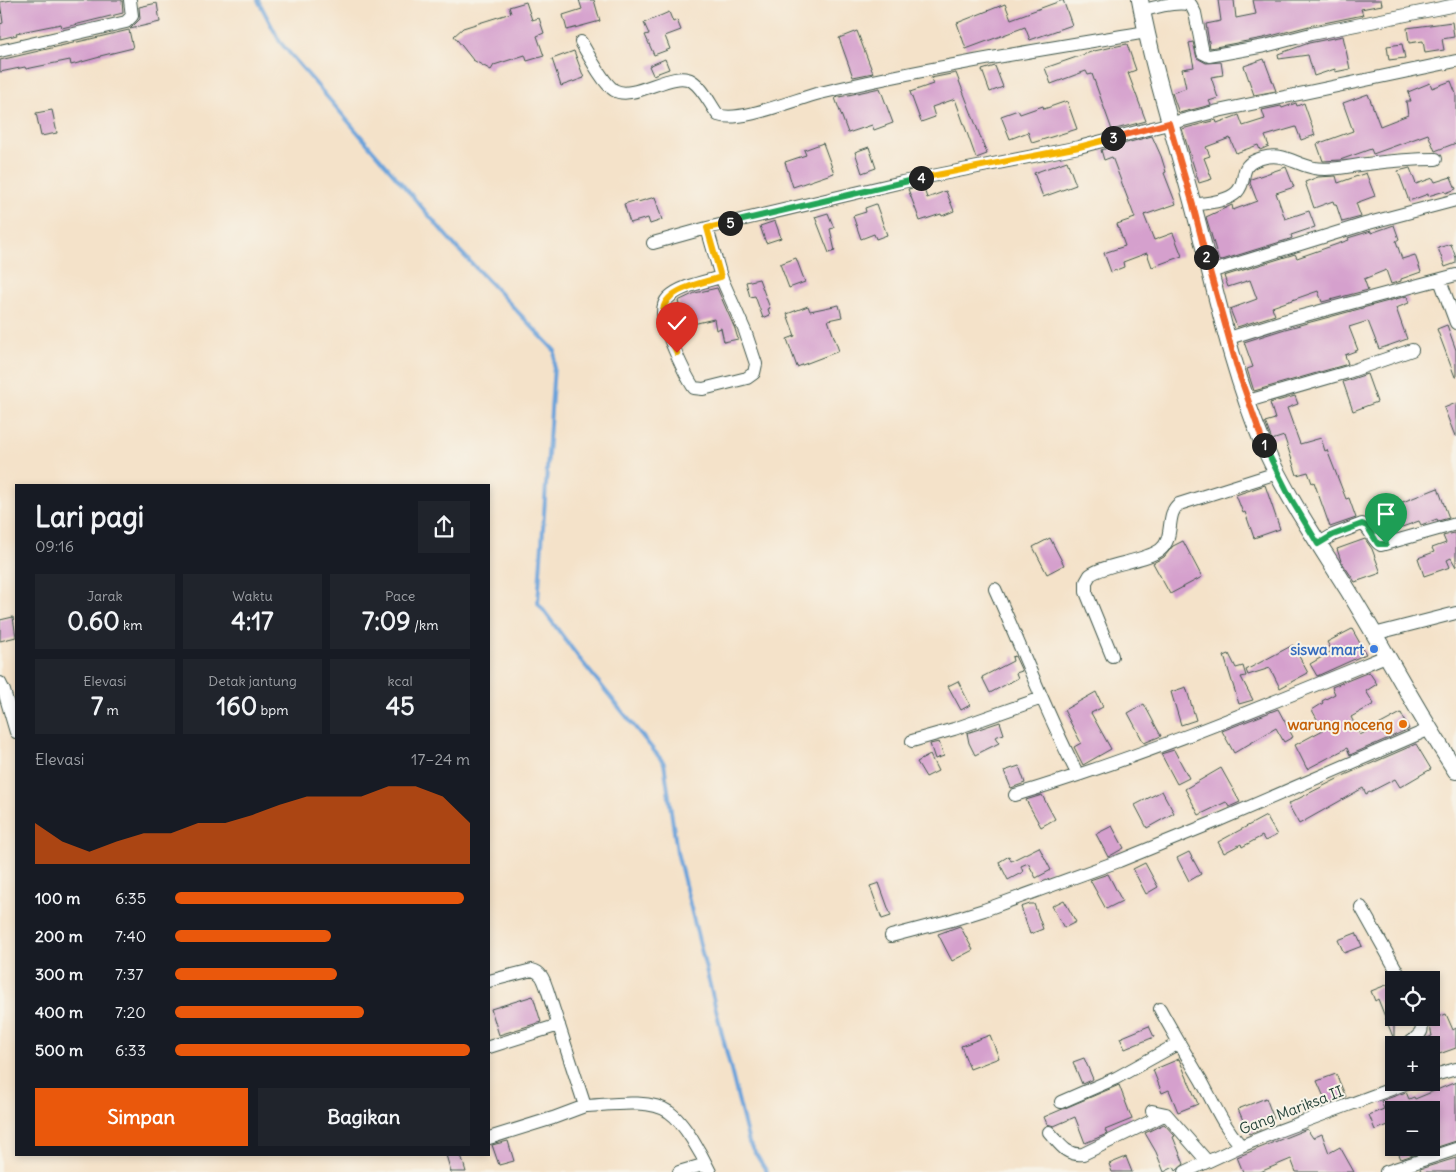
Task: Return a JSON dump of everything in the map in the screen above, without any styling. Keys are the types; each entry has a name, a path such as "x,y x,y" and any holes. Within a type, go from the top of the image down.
{"street":[{"path":"0,51 126,22 132,16 130,0"},
{"path":"1456,5 1311,34 1265,46 1209,56 1203,53 1195,13 1191,5 1155,7 1141,5 1169,123 1210,272 1248,401 1263,443 1291,499 1456,771"},
{"path":"581,42 601,75 614,90 622,92 637,90 684,78 691,80 699,87 718,115 730,117 774,107 806,96 906,73 1148,32"},
{"path":"653,243 707,228 902,182 1079,147 1169,123 1315,89 1456,61"},
{"path":"1193,205 1231,196 1239,188 1243,173 1249,163 1270,156 1280,156 1305,166 1328,169 1412,159 1436,159"},
{"path":"1210,272 1365,224 1456,200"},
{"path":"707,228 721,277 745,331 756,369 754,374 747,378 703,389 694,388 688,379 669,333 663,314 664,303 675,292 721,277"},
{"path":"1229,338 1292,318 1440,280 1456,274"},
{"path":"1440,280 1456,323"},
{"path":"1248,401 1348,372 1412,350"},
{"path":"1112,656 1086,592 1086,582 1090,575 1159,550 1166,542 1174,509 1179,504 1277,473"},
{"path":"1318,544 1333,535 1362,524 1367,526 1376,542 1381,545 1456,524"},
{"path":"995,589 1078,775"},
{"path":"1374,634 1456,612"},
{"path":"1015,795 1127,759 1258,709 1386,656"},
{"path":"0,683 15,729"},
{"path":"912,741 962,727 1042,698"},
{"path":"891,936 984,910 1119,861 1430,729"},
{"path":"1361,906 1397,971"},
{"path":"490,982 532,970 538,972 542,978 559,1025 585,1106"},
{"path":"1160,1009 1228,1131 1241,1146"},
{"path":"490,1047 559,1025"},
{"path":"1061,1102 1116,1078 1179,1043"},
{"path":"1440,1073 1456,1069"},
{"name":"Gang Mariksa II","path":"1185,1172 1241,1146 1386,1091"},
{"path":"490,1138 554,1118 585,1106 649,1105 670,1112 689,1135 708,1168 679,1172"},
{"path":"1152,1110 1166,1114 1207,1161"},
{"path":"1049,1132 1067,1152 1083,1154 1166,1114"},
{"path":"1386,1172 1456,1149"}],"building":[{"path":"12,0 122,0 123,13 62,28 61,24 16,33 17,35 0,39 0,24 3,23 0,2"},
{"path":"579,0 594,0 600,21 567,30 563,15 582,9"},
{"path":"1063,0 1072,25 1030,40 1025,27 966,49 957,23 1005,4 1011,19"},
{"path":"1218,0 1234,0 1236,18 1256,14 1253,0 1381,0 1382,5 1361,9 1363,15 1210,48 1206,24 1221,21"},
{"path":"526,2 532,20 539,18 544,33 537,36 544,56 527,61 525,55 494,65 491,70 473,60 454,36 463,28 511,13 509,7"},
{"path":"157,3 160,22 130,29 140,19 139,7"},
{"path":"669,12 673,22 677,20 681,30 665,36 670,49 654,55 645,35 649,34 644,23"},
{"path":"1452,22 1454,37 1442,39 1444,50 1425,53 1423,41 1409,43 1407,28"},
{"path":"129,30 133,48 71,65 70,60 0,72 0,60"},
{"path":"857,31 873,73 853,77 839,38"},
{"path":"1343,36 1350,69 1335,72 1335,69 1314,76 1308,55 1279,59 1278,54 1309,43"},
{"path":"1193,42 1197,58 1206,63 1221,62 1223,75 1211,77 1218,98 1209,101 1211,105 1179,113 1172,93 1186,88 1182,69 1194,67 1189,43"},
{"path":"1127,44 1136,70 1128,73 1146,121 1112,130 1092,74 1088,75 1086,71 1051,84 1045,68 1094,51"},
{"path":"1402,44 1405,58 1389,60 1387,46"},
{"path":"574,51 584,78 561,86 552,59"},
{"path":"665,59 669,69 653,75 649,66"},
{"path":"1264,59 1276,91 1254,95 1244,66"},
{"path":"995,66 1003,87 990,92 982,70"},
{"path":"956,73 987,154 976,158 955,99 932,107 935,117 921,122 910,92 933,84 931,78"},
{"path":"1451,81 1456,94 1456,143 1435,151 1428,134 1373,154 1371,149 1340,160 1323,161 1317,144 1353,131 1343,103 1368,94 1380,126 1408,115 1406,101 1411,101 1408,92 1430,83 1432,88"},
{"path":"880,88 893,123 874,130 872,125 848,133 835,98"},
{"path":"1067,101 1077,129 1032,143 1028,132 1010,139 1001,116 1018,110 1020,114 1043,106 1044,109"},
{"path":"1296,103 1297,106 1304,103 1315,135 1301,140 1296,127 1265,136 1269,146 1260,150 1258,145 1236,153 1230,138 1206,147 1210,156 1204,158 1212,179 1199,183 1182,129 1216,120 1217,123 1239,115 1243,126 1265,119 1262,110 1281,106 1282,108"},
{"path":"52,110 57,133 41,136 36,113"},
{"path":"1152,136 1161,156 1166,172 1164,173 1176,204 1144,215 1154,240 1173,233 1182,256 1152,267 1147,253 1123,262 1124,267 1111,272 1104,253 1125,246 1117,224 1135,218 1112,157 1104,160 1101,150"},
{"path":"823,143 834,173 793,187 785,162 806,155 804,150"},
{"path":"869,147 876,168 862,173 855,152"},
{"path":"1067,161 1076,185 1043,197 1034,173"},
{"path":"1286,167 1294,187 1276,193 1285,219 1309,211 1315,227 1291,235 1292,238 1290,239 1219,261 1206,217 1232,205 1233,210 1257,201 1250,183 1251,179"},
{"path":"1410,168 1416,184 1433,178 1435,182 1451,177 1456,189 1446,193 1445,191 1428,196 1428,194 1409,201 1398,171"},
{"path":"1366,173 1375,196 1356,203 1361,217 1342,222 1336,204 1333,201 1314,208 1305,182 1318,177 1336,176 1338,183"},
{"path":"923,186 927,198 946,191 954,211 920,221 908,189"},
{"path":"655,197 662,220 650,224 648,218 630,223 624,204"},
{"path":"876,204 887,235 876,239 874,234 861,239 853,216 866,212 865,208"},
{"path":"828,213 834,228 830,229 835,251 829,253 815,217"},
{"path":"775,221 781,238 766,243 760,226"},
{"path":"1394,225 1399,239 1396,241 1402,259 1415,255 1421,272 1391,284 1386,270 1364,279 1368,290 1322,302 1318,291 1272,307 1275,315 1237,327 1230,309 1257,299 1250,280 1228,287 1224,276 1295,254 1297,258 1349,240 1348,238"},
{"path":"1451,244 1456,263 1445,267 1438,248"},
{"path":"796,258 805,282 789,288 780,264"},
{"path":"759,279 770,308 768,309 770,315 763,318 755,296 750,297 746,282"},
{"path":"717,288 738,339 724,342 721,328 716,330 714,319 676,328 672,314 681,312 678,301 695,293"},
{"path":"1407,296 1409,303 1396,308 1407,339 1379,349 1368,321 1349,327 1358,350 1345,355 1348,364 1254,391 1247,369 1253,367 1244,342"},
{"path":"839,305 842,317 828,320 839,351 797,367 787,339 795,336 787,314 808,306 810,311"},
{"path":"1447,325 1456,350 1456,377 1437,329"},
{"path":"1367,374 1377,402 1353,411 1343,382"},
{"path":"1295,396 1298,404 1287,408 1300,444 1321,438 1346,499 1349,498 1356,518 1330,527 1314,482 1312,483 1308,472 1297,475 1284,436 1272,440 1265,422 1275,419 1270,403"},
{"path":"1456,403 1456,436 1455,436 1444,408"},
{"path":"1265,485 1280,529 1254,538 1245,512 1243,513 1236,495"},
{"path":"1438,488 1449,518 1438,521 1437,519 1421,525 1419,521 1388,532 1388,534 1383,536 1368,518 1365,510 1378,506 1380,511"},
{"path":"1454,533 1456,537 1456,567 1451,558 1447,560 1450,567 1424,576 1418,558 1434,552 1432,548 1446,543 1443,536"},
{"path":"1050,538 1064,565 1047,574 1033,547"},
{"path":"1365,539 1372,549 1381,573 1355,582 1341,561 1337,549"},
{"path":"1183,541 1202,577 1170,594 1153,563 1164,557 1173,546"},
{"path":"13,617 15,637 0,641 0,620"},
{"path":"1352,629 1366,654 1317,676 1310,664 1332,651 1327,642"},
{"path":"1293,645 1308,673 1280,688 1270,668 1248,675 1246,670"},
{"path":"1229,654 1236,668 1243,666 1246,676 1241,677 1253,700 1239,704 1224,656"},
{"path":"1015,656 1022,671 1016,673 1018,678 990,693 982,677 1013,661 1012,657"},
{"path":"1369,672 1377,684 1366,691 1374,704 1351,717 1360,735 1401,713 1409,729 1350,755 1347,748 1307,769 1295,745 1323,730 1312,710 1323,703 1322,701 1335,694 1332,687"},
{"path":"958,681 970,705 961,710 948,686"},
{"path":"1186,687 1196,720 1181,725 1171,692"},
{"path":"1096,692 1103,707 1091,713 1111,749 1083,765 1074,747 1081,743 1064,710"},
{"path":"1144,704 1161,736 1144,743 1128,713"},
{"path":"1278,709 1293,737 1284,742 1276,728 1234,753 1222,731"},
{"path":"1000,722 1004,734 995,737 999,743 975,755 969,743 967,733"},
{"path":"939,742 944,756 935,759 930,744"},
{"path":"1416,744 1431,769 1400,787 1395,779 1366,794 1363,788 1299,824 1288,804 1345,775"},
{"path":"1174,750 1189,778 1177,784 1161,754"},
{"path":"930,755 938,771 926,777 917,762"},
{"path":"1019,766 1025,783 1011,788 1004,771"},
{"path":"1221,768 1240,802 1229,807 1226,802 1199,815 1185,789"},
{"path":"1162,791 1174,813 1147,828 1135,805"},
{"path":"1042,795 1055,819 1041,827 1026,800"},
{"path":"1266,816 1277,835 1265,841 1262,836 1242,847 1241,844 1224,853 1218,842"},
{"path":"1112,826 1124,848 1108,857 1096,834"},
{"path":"1039,847 1051,870 1036,878 1028,863 1021,866 1023,872 1008,880 999,862 1009,856 1011,861"},
{"path":"1189,852 1201,874 1189,881 1177,858"},
{"path":"1145,863 1158,887 1146,894 1133,869"},
{"path":"1108,874 1122,901 1106,909 1090,880"},
{"path":"879,883 891,916 882,919 870,886"},
{"path":"1064,900 1076,922 1064,928 1052,906"},
{"path":"1034,904 1043,929 1030,934 1021,907"},
{"path":"960,926 973,950 952,961 938,934"},
{"path":"1356,933 1362,946 1344,953 1338,940"},
{"path":"1385,986 1385,1017 1378,999 1375,1001 1371,991"},
{"path":"533,996 541,1022 499,1035 491,1009"},
{"path":"1446,1014 1453,1030 1456,1028 1456,1048 1440,1054 1440,1036 1432,1036 1430,1026 1440,1026 1440,1016"},
{"path":"1149,1026 1154,1037 1125,1049 1120,1038"},
{"path":"1389,1026 1394,1026 1393,1036"},
{"path":"990,1035 999,1058 970,1069 961,1046"},
{"path":"1084,1058 1093,1079 1082,1084 1073,1062"},
{"path":"1179,1059 1198,1104 1178,1112 1169,1090 1162,1093 1153,1070"},
{"path":"1336,1074 1346,1097 1327,1104 1317,1081"},
{"path":"1456,1082 1456,1141 1440,1146 1440,1101 1385,1101 1385,1126 1375,1130 1369,1115 1384,1109 1381,1101 1406,1092 1409,1099 1414,1097 1415,1099 1434,1091 1440,1091 1440,1089"},
{"path":"1119,1085 1132,1119 1105,1130 1107,1134 1085,1143 1075,1117 1054,1126 1047,1124 1044,1117"},
{"path":"1266,1098 1274,1119 1259,1125 1261,1129 1249,1134 1238,1109"},
{"path":"1164,1124 1175,1136 1173,1137 1184,1164 1176,1171 1174,1167 1164,1172 1156,1152 1145,1133"},
{"path":"1307,1129 1313,1138 1322,1134 1329,1153 1340,1147 1354,1172 1296,1172 1291,1159 1260,1172 1243,1172 1237,1157"},
{"path":"508,1141 514,1161 499,1165 492,1145"},
{"path":"446,1156 461,1156 466,1172 451,1172"},
{"path":"1400,1156 1410,1156 1401,1159"},
{"path":"1126,1157 1132,1172 1112,1172 1109,1164"},
{"path":"1456,1158 1456,1172 1421,1172 1420,1169"}],"waterway":[{"path":"258,0 280,42 456,247 555,351 538,603 579,658 664,763 677,852 749,1143 767,1172"}],"place":[{"name":"siswa mart","path":"1374,649"},
{"name":"warung noceng","path":"1403,724"}],"route":[{"path":"677,353 663,314 664,303 675,292 721,277 707,228 902,182 1079,147 1169,123 1238,371 1263,443 1277,473 1318,544 1333,535 1362,524 1367,526 1378,544 1386,544"}]}
